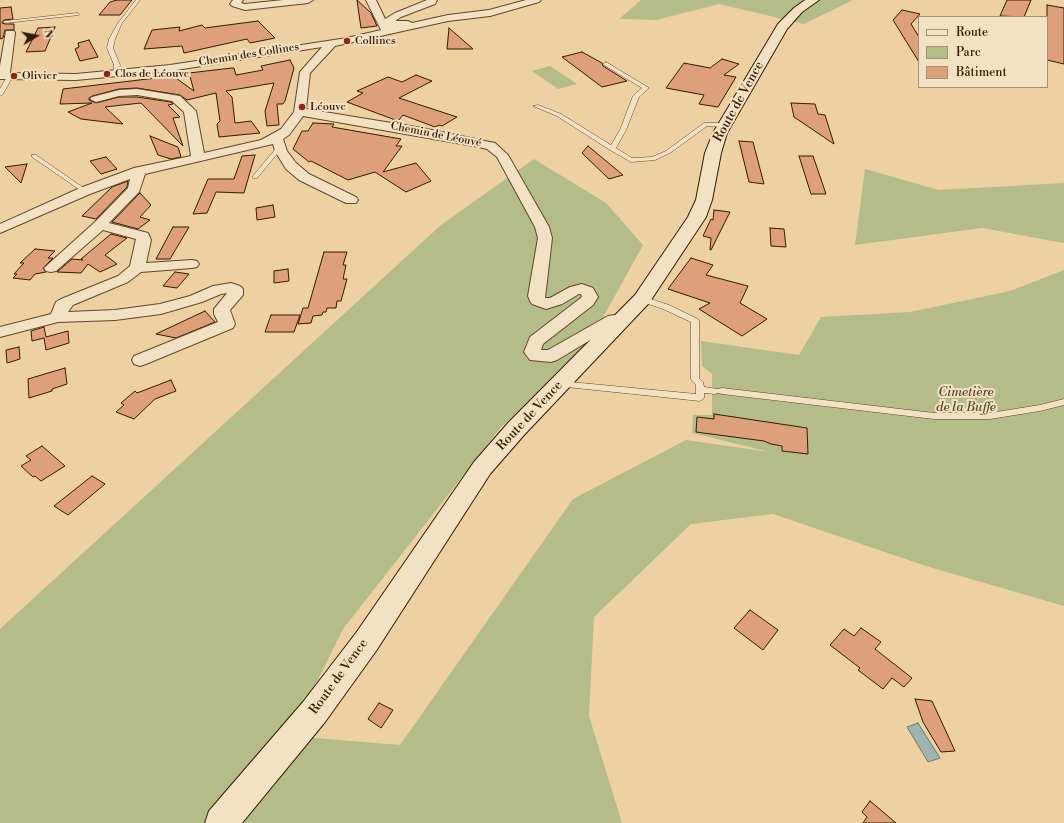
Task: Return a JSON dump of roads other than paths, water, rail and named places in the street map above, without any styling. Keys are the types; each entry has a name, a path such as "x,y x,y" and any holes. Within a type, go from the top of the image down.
{"main road":[{"name":"Route de Vence","path":"220,823 314,712 366,642 482,468 516,429 642,300 690,229 704,200 713,153 725,125 782,27 798,10 813,0"}],"street":[{"path":"238,0 235,4 245,7 308,0"},
{"path":"371,0 387,32"},
{"path":"412,26 408,24 393,25 389,21 398,15 432,2 432,0"},
{"path":"0,229 85,191 139,171 265,143 278,142 300,112 305,72 331,44 448,18 490,13 536,0"},
{"path":"5,76 10,33"},
{"name":"Chemin des Collines","path":"5,76 53,78 115,74 170,68 299,47 331,44"},
{"path":"96,99 119,93 137,92 150,92 176,98 190,111 193,120 198,157"},
{"name":"Chemin de Léouvé","path":"300,112 416,130 479,143 491,146 502,155 542,227 545,238 536,296 538,302 546,304 556,302 571,292 582,289 588,291 590,297 587,302 536,341 532,352 536,356 551,356 606,323 614,320 623,320"},
{"path":"278,142 291,166 304,177 351,200"},
{"path":"51,268 100,225 134,189 139,171"},
{"path":"100,225 143,236 144,240 137,268"},
{"path":"58,317 62,306 67,302 102,290 123,279 137,268 192,264"},
{"path":"0,332 58,317 115,315 161,309 196,299 218,289 235,289 235,295 222,310 222,314 227,324 202,336 140,360"}],"lane":[{"path":"115,74 117,65 110,48 112,39 120,23 138,0"},
{"path":"0,19 5,22 77,14"},
{"path":"5,22 6,32 10,33"},
{"path":"606,64 646,88 636,96 623,130 612,149"},
{"path":"0,94 5,76"},
{"path":"536,106 559,115 631,160 653,159 668,152 706,124 725,125"},
{"path":"255,177 278,142"},
{"path":"34,156 85,191"},
{"path":"560,384 700,398 700,384 695,379 695,321 666,307 642,300"},
{"path":"700,389 934,416 990,416 1040,408 1064,402"}],"water":[{"path":"918,723 940,758 928,762 907,727"}],"place":[{"name":"Collines","path":"347,41"},
{"name":"Clos de Léouve","path":"107,74"},
{"name":"Olivier","path":"14,76"},
{"name":"Léouve","path":"302,107"}],"park label":[{"name":"Cimetière de la Buffe","path":"966,400"}]}
